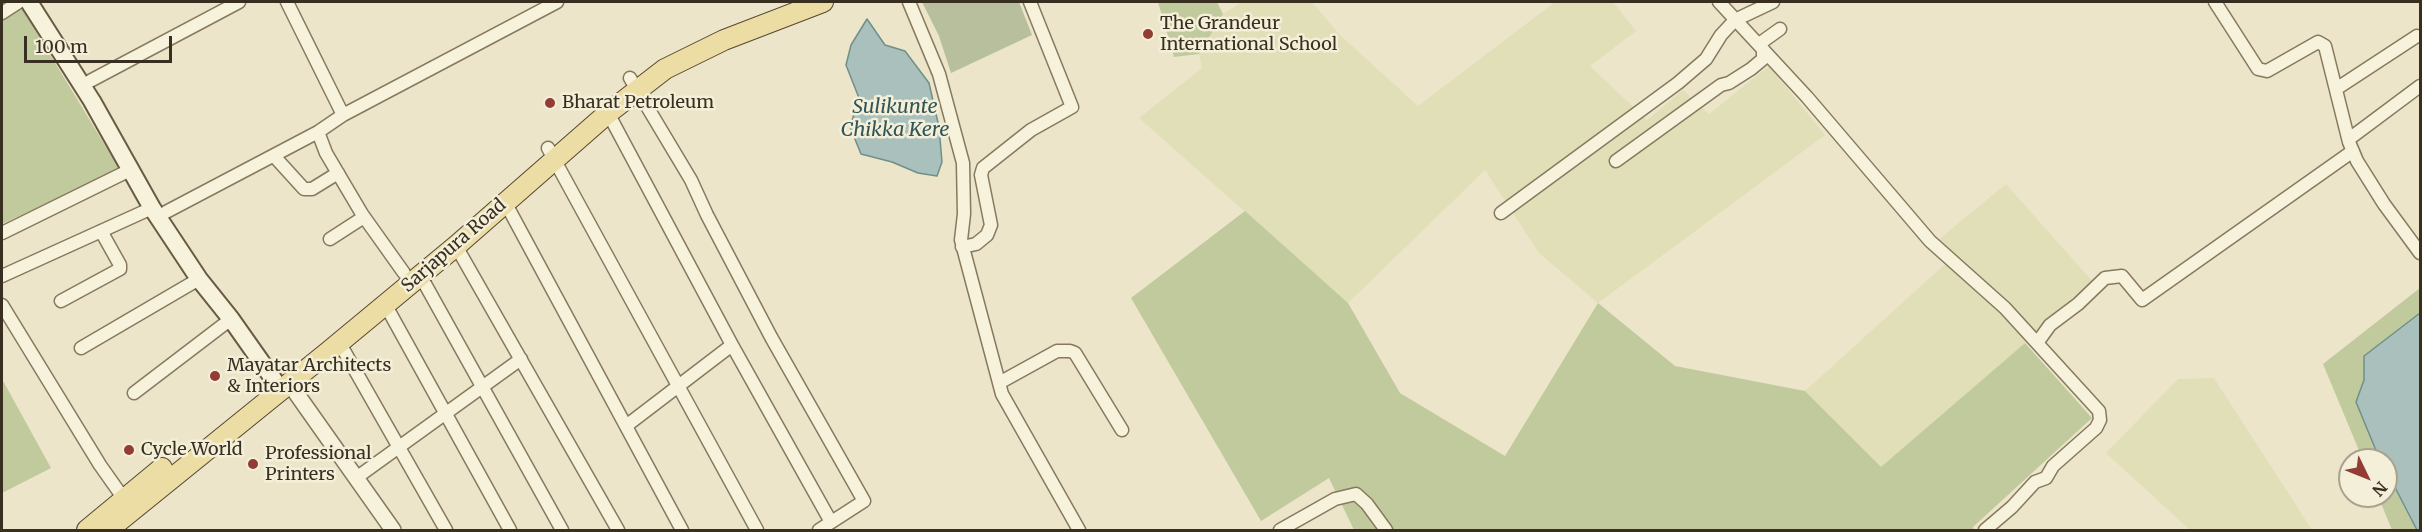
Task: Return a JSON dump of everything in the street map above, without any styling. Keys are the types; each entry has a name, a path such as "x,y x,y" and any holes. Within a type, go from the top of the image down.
{"main road":[{"path":"29,2 92,101 130,170 281,382"},
{"path":"39,2 90,81 159,210 200,279 281,382"},
{"name":"Sarjapura Road","path":"108,531 281,382 412,274 664,55 704,34 788,2"},
{"name":"Sarjapura Road","path":"87,531 124,499 281,382 339,342 385,304 412,274 456,246 505,202 552,153 608,113 633,84 693,53 823,2"}],"street":[{"path":"2,14 18,2"},
{"path":"90,81 239,2"},
{"path":"287,2 343,115"},
{"path":"2,276 101,231 159,210 274,156 318,132 343,115 557,2"},
{"path":"909,2 939,74 963,162 962,247 1002,394 1079,531"},
{"path":"962,247 976,244 987,235 991,225 981,175 983,168 1031,130 1072,107 1030,2"},
{"path":"1719,2 1807,97 1930,241 2005,308 2099,411 2100,420 2096,428 2053,466 2046,478 2035,482 1985,531"},
{"path":"1501,213 1678,83 1706,59 1721,35 1735,20 1773,2"},
{"path":"2215,2 2258,69 2268,71 2312,44 2322,43 2325,46 2348,137 2360,167 2421,253"},
{"path":"1761,47 1780,29"},
{"path":"2336,89 2417,36"},
{"path":"1616,161 1721,85 1729,83 1751,69 1763,59 1761,47"},
{"path":"608,113 732,345 824,528 864,501 771,337 707,215 692,180 633,84"},
{"path":"2348,137 2421,86"},
{"path":"318,132 326,153 364,217 412,274 483,388 562,531"},
{"path":"2037,343 2050,325 2078,304 2105,278 2122,276 2142,300 2353,151"},
{"path":"552,153 676,386 757,531"},
{"path":"274,156 304,189 312,189 338,173"},
{"path":"2,233 130,170"},
{"path":"505,202 682,531"},
{"path":"330,239 364,217"},
{"path":"61,301 120,268 101,231"},
{"path":"456,246 618,531"},
{"path":"81,348 200,279"},
{"path":"385,304 510,531"},
{"path":"2,305 94,455 124,499"},
{"path":"134,393 231,319"},
{"path":"339,342 446,531"},
{"path":"626,426 732,345"},
{"path":"999,383 1057,351 1070,351 1075,353 1122,430"},
{"path":"356,478 521,359"},
{"path":"281,382 356,478 393,531"},
{"path":"1280,531 1335,499 1356,494 1367,504 1386,531"}],"shaded area":[{"path":"1242,2 1312,2 1340,35 1418,106 1555,2 1613,2 1636,31 1590,66 1647,120 1683,90 1709,114 1769,66 1825,135 1598,303 1539,253 1485,170 1348,303 1139,118 1202,68 1199,54 1223,14"},
{"path":"2006,184 2094,283 1881,468 1805,391 1954,256 1938,240"},
{"path":"2214,378 2312,530 2190,530 2106,453 2178,379"}],"green space":[{"path":"922,2 1019,2 1032,35 951,73 939,36"},
{"path":"1158,2 1217,2 1223,14 1199,54 1174,57"},
{"path":"20,5 120,170 2,224 2,17"},
{"path":"1245,211 1348,303 1400,393 1505,456 1598,303 1675,366 1805,391 1881,467 2025,343 2092,418 1973,527 1974,530 1354,530 1329,478 1261,521 1131,298"},
{"path":"2420,288 2420,313 2364,356 2364,380 2356,402 2376,448 2358,448 2323,364"},
{"path":"2,379 51,468 2,493"},
{"path":"2398,493 2417,530 2392,530 2383,508 2398,508"}],"water":[{"name":"Sulikunte Chikka Kere","path":"867,19 885,45 905,51 929,83 939,127 942,162 937,176 918,173 892,162 861,154 850,127 859,98 846,65 851,45"},
{"path":"2420,313 2420,530 2417,530 2398,493 2398,448 2375,448 2356,402 2364,380 2364,356"}],"place":[{"name":"The Grandeur International School","path":"1148,34"},
{"name":"Bharat Petroleum","path":"550,103"},
{"name":"Mayatar Architects & Interiors","path":"215,376"},
{"name":"Cycle World","path":"129,450"},
{"name":"Professional Printers","path":"253,464"}]}
